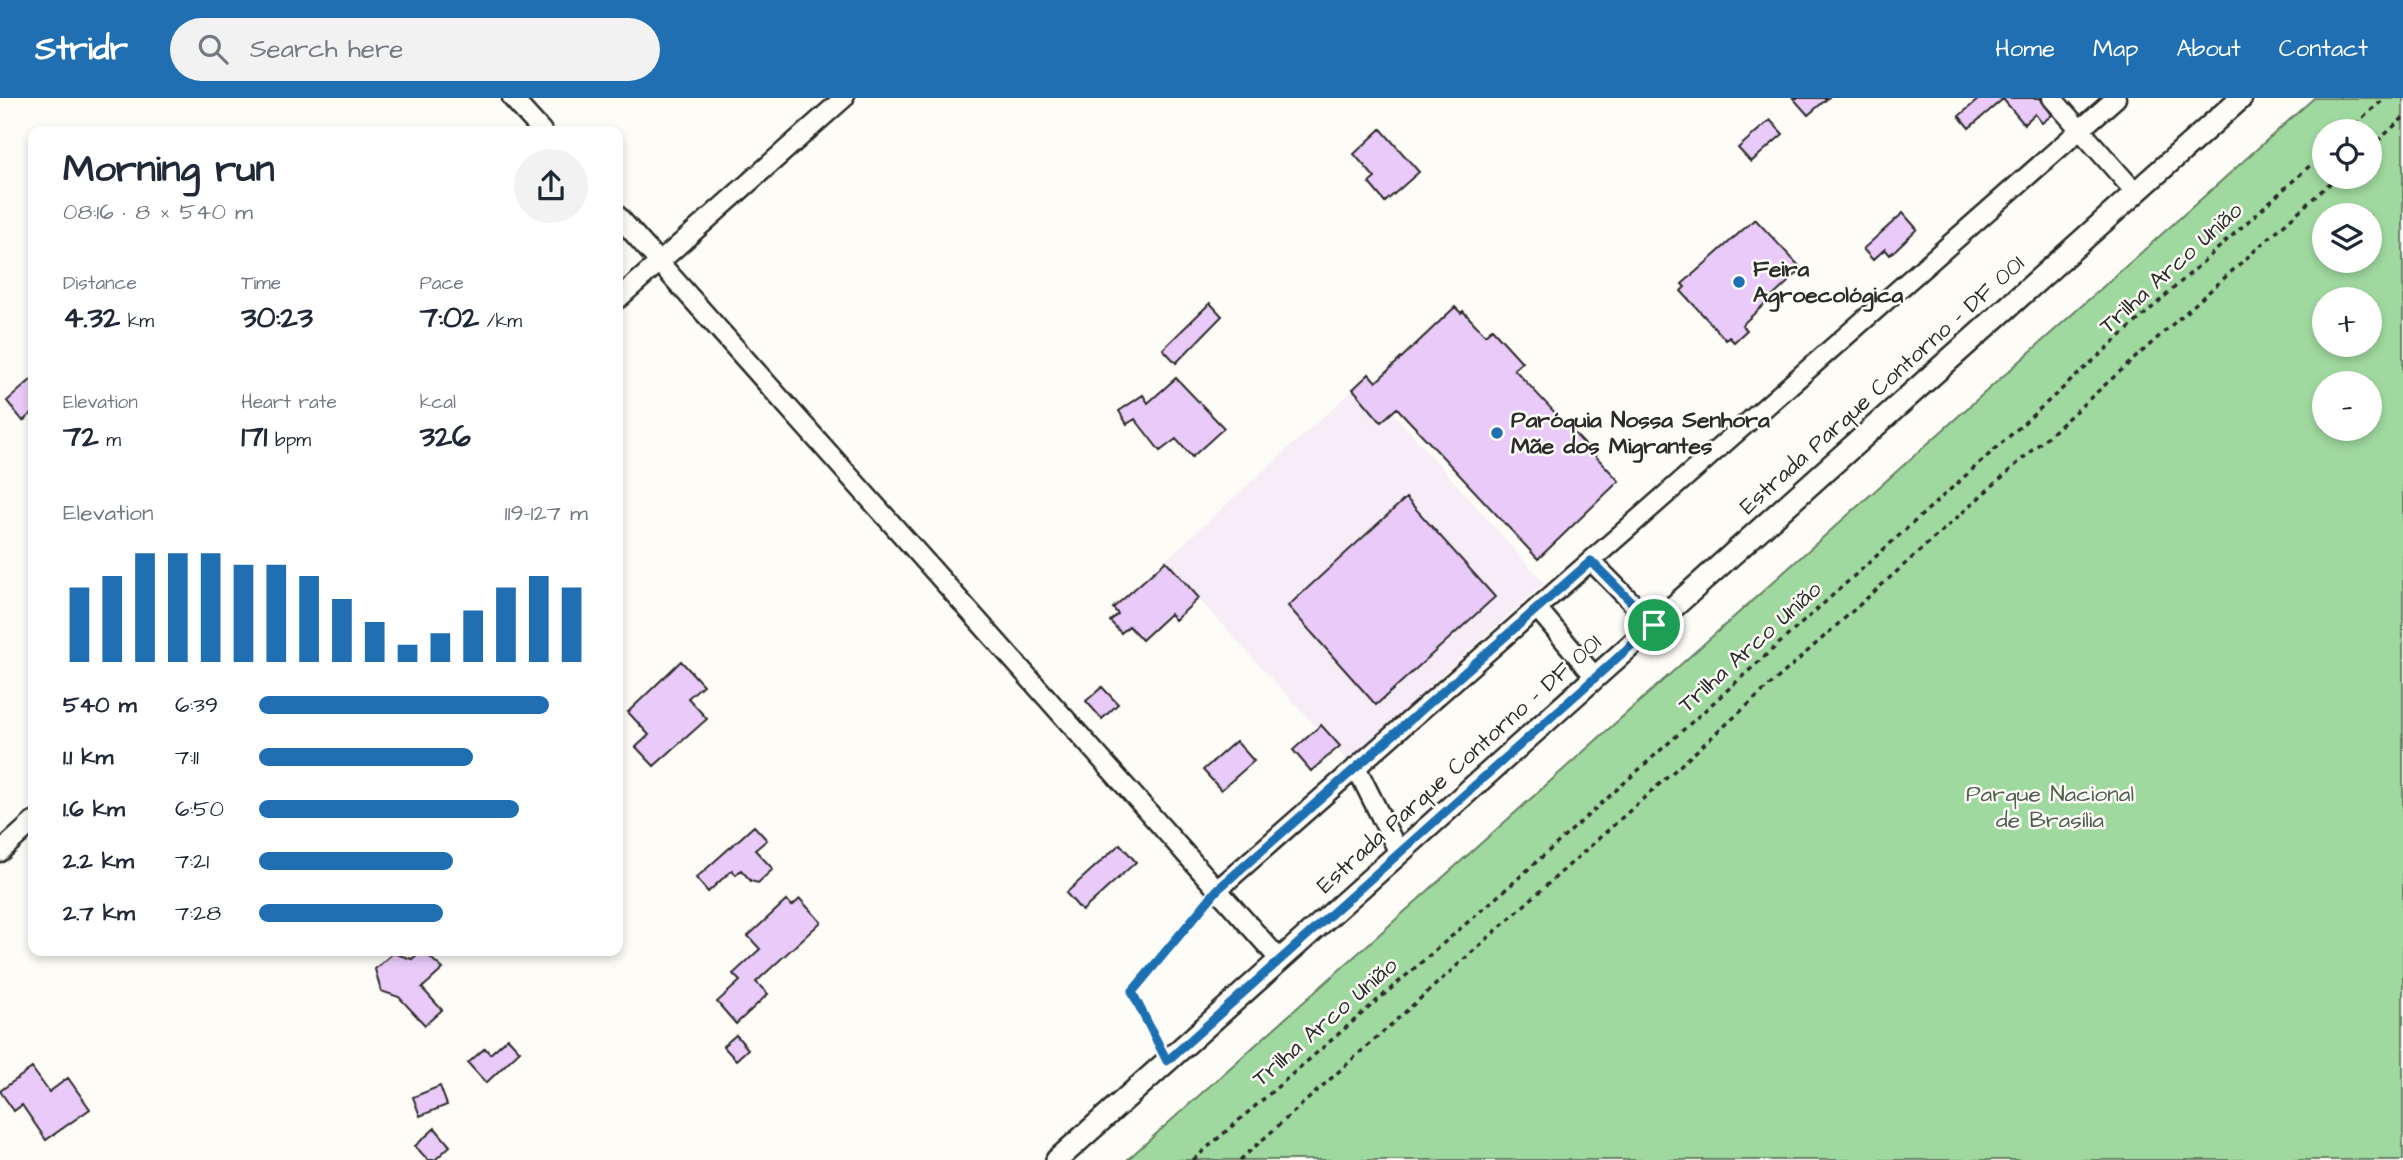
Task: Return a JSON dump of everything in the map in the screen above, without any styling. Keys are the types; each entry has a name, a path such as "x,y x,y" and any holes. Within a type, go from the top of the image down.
{"main road":[{"name":"Estrada Parque Contorno - DF 001","path":"1057,1160 2241,98"}],"street":[{"path":"512,98 537,126"},
{"path":"623,294 844,98"},
{"path":"2052,98 2136,193"},
{"path":"1217,890 2116,98"},
{"path":"623,222 1280,960"},
{"path":"1591,561 1654,625"},
{"path":"1537,608 1595,677"},
{"path":"1356,767 1399,853"},
{"path":"0,852 28,827"}],"path":[{"path":"2361,119 2385,98"},
{"path":"2382,137 2403,118"},
{"name":"Trilha Arco União","path":"1193,1160 1513,883 2312,164"},
{"path":"1240,1160 2324,189"},
{"path":"1167,1061 1132,992 1217,890"}],"shaded area":[{"path":"1364,380 1544,583 1347,761 1164,561"}],"green space":[{"name":"Parque Nacional de Brasília","path":"2314,98 2403,98 2403,1160 1127,1160"}],"building":[{"path":"1793,98 1828,98 1808,115"},
{"path":"1980,98 2040,98 2052,115 2042,123 2035,114 2024,124 2003,99 1969,128 1959,116"},
{"path":"1770,120 1783,134 1751,162 1738,148"},
{"path":"1381,129 1419,172 1385,202 1369,183 1375,178 1354,154"},
{"path":"1903,213 1917,229 1890,255 1885,249 1873,260 1863,249"},
{"name":"Feira Agroecológica","path":"1755,219 1802,269 1742,325 1747,330 1734,342 1729,337 1726,340 1681,291 1685,287 1682,284"},
{"path":"1210,303 1222,316 1176,363 1163,349"},
{"name":"Paróquia Nossa Senhora Mãe dos Migrantes","path":"1455,307 1461,313 1463,311 1485,335 1492,329 1522,362 1514,369 1619,481 1538,559 1397,408 1381,422 1353,389 1369,374 1376,382"},
{"path":"1176,378 1224,428 1192,457 1176,439 1160,451 1135,419 1127,424 1119,411 1143,395 1148,403"},
{"path":"28,382 28,416 23,421 7,401"},
{"path":"1406,498 1495,597 1376,705 1288,606"},
{"path":"1166,561 1199,598 1175,620 1170,614 1142,640 1129,626 1121,633 1110,621 1118,614 1113,608"},
{"path":"681,661 703,685 688,698 707,719 654,766 636,747 649,735 628,712"},
{"path":"1102,687 1118,704 1102,719 1086,701"},
{"path":"1321,725 1340,746 1311,771 1293,750"},
{"path":"1236,741 1254,761 1221,790 1203,770"},
{"path":"754,826 767,840 755,850 773,869 758,883 751,881 741,870 736,875 732,870 708,892 696,878"},
{"path":"1120,844 1136,862 1082,911 1066,893"},
{"path":"800,899 821,922 756,982 768,994 736,1024 717,1002 740,981 733,974 760,949 748,936 787,900 792,906"},
{"path":"390,956 412,959 415,956 429,956 443,969 422,988 442,1010 425,1025 399,997 381,991 375,969"},
{"path":"736,1035 748,1049 736,1060 723,1046"},
{"path":"508,1038 520,1051 486,1083 468,1063 485,1048 490,1054"},
{"path":"32,1068 49,1092 68,1078 90,1109 46,1140 22,1105 14,1111 0,1091"},
{"path":"440,1086 447,1105 420,1116 413,1097"},
{"path":"435,1128 450,1146 435,1160 428,1160 415,1146"}],"place":[{"name":"Feira Agroecológica","path":"1739,282"},
{"name":"Paróquia Nossa Senhora Mãe dos Migrantes","path":"1497,433"}],"route":[{"path":"1591,561 1654,625 1167,1061 1132,992 1217,890 1591,561"}]}
